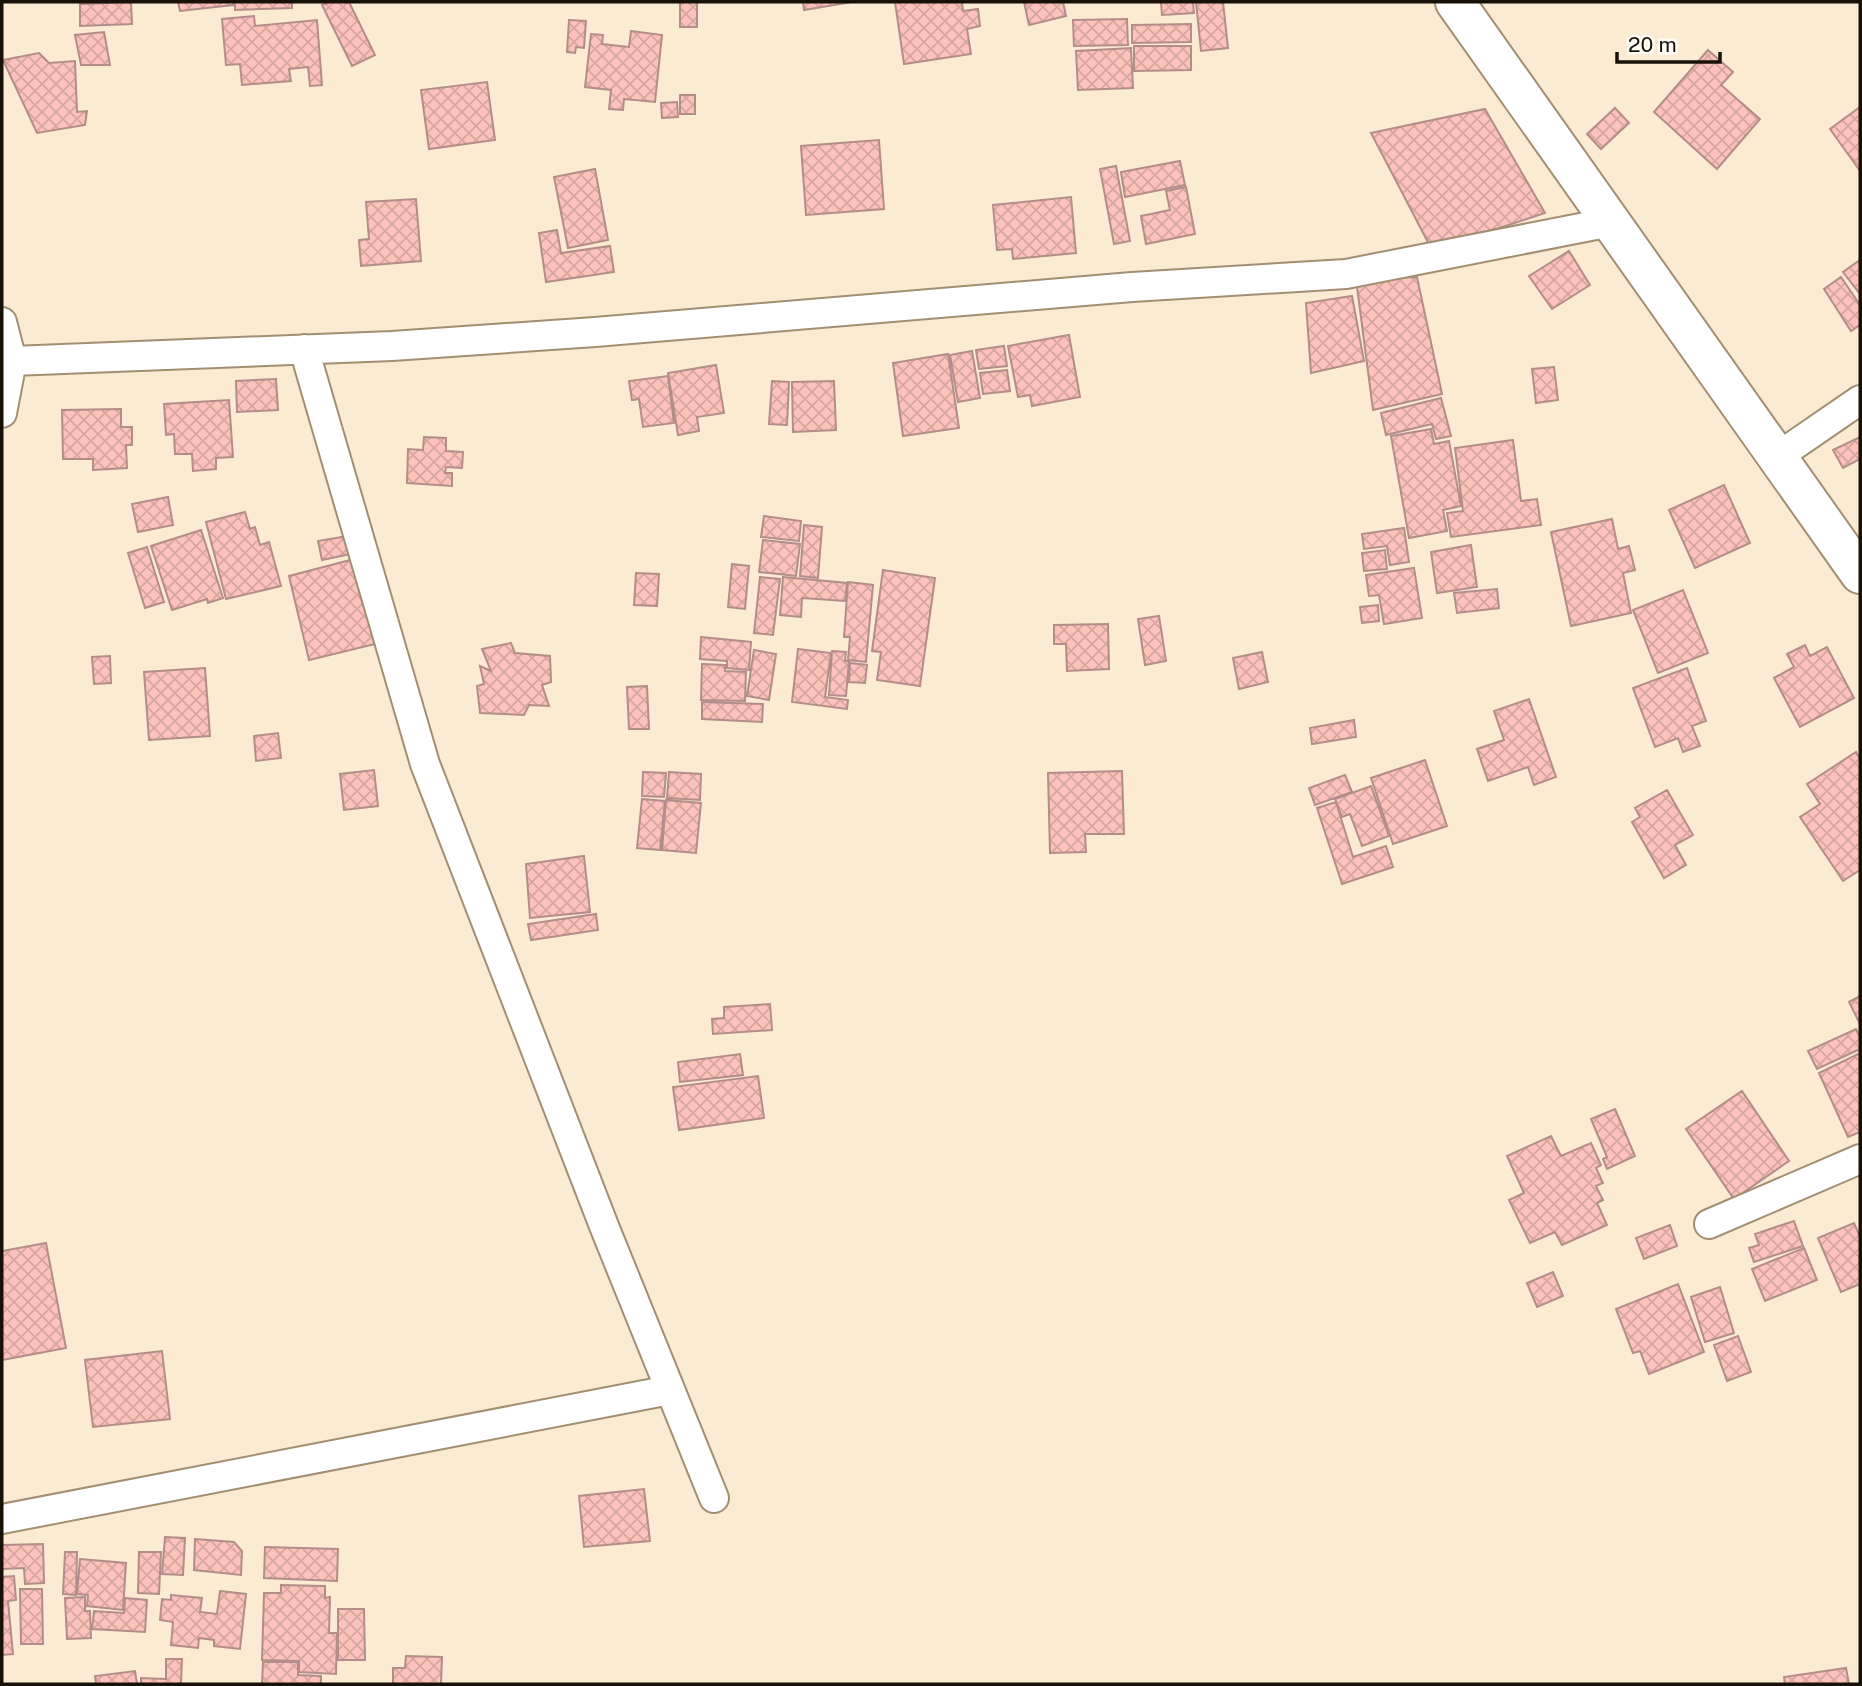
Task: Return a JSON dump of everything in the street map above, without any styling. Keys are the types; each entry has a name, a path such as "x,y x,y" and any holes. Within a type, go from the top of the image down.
{"street":[{"path":"1455,2 1860,574"},
{"path":"12,361 304,349 595,332 1118,288 1346,274 1611,222"},
{"path":"2,322 12,361 2,413"},
{"path":"304,349 425,764 604,1226 713,1498"},
{"path":"1777,457 1860,400"},
{"path":"1709,1224 1860,1159"},
{"path":"2,1519 670,1390"}],"building":[{"path":"131,2 132,24 80,26 80,4"},
{"path":"178,2 233,2 233,5 180,11"},
{"path":"235,2 292,2 292,8 235,10"},
{"path":"329,2 349,2 375,55 352,66 322,5"},
{"path":"680,2 697,2 697,27 680,27"},
{"path":"803,2 852,2 804,10"},
{"path":"895,2 962,2 963,11 978,9 980,26 967,29 971,54 904,64"},
{"path":"1024,2 1063,2 1066,16 1029,25"},
{"path":"1161,2 1193,2 1194,13 1162,15"},
{"path":"1196,2 1223,2 1228,48 1201,51"},
{"path":"254,16 255,26 317,20 322,85 310,86 308,67 289,69 291,81 242,85 240,64 226,65 222,19"},
{"path":"1127,19 1128,45 1074,46 1073,20"},
{"path":"569,20 586,21 584,48 576,47 575,53 567,52"},
{"path":"1191,24 1191,42 1132,43 1132,25"},
{"path":"631,31 662,35 655,102 624,99 623,110 609,109 611,90 585,87 591,34 603,35 602,44 629,47"},
{"path":"104,32 110,65 81,65 75,35"},
{"path":"1134,46 1191,46 1191,70 1134,71"},
{"path":"1131,48 1133,88 1078,90 1076,51"},
{"path":"1708,50 1733,72 1721,85 1760,119 1717,169 1654,112"},
{"path":"39,53 49,63 75,61 77,112 87,111 85,125 37,133 3,60"},
{"path":"487,82 495,140 429,149 421,90"},
{"path":"680,95 695,95 695,114 680,114"},
{"path":"677,102 678,117 662,118 661,103"},
{"path":"1860,107 1860,171 1830,129"},
{"path":"1615,108 1629,123 1601,149 1587,134"},
{"path":"1485,109 1545,213 1432,250 1371,133"},
{"path":"879,140 884,209 806,215 801,146"},
{"path":"1180,161 1185,185 1125,197 1121,172"},
{"path":"1116,166 1130,241 1114,244 1100,169"},
{"path":"595,169 608,240 568,248 554,177"},
{"path":"1186,187 1195,234 1146,244 1141,216 1170,210 1166,191"},
{"path":"1071,197 1076,253 1013,259 1012,249 997,250 993,205"},
{"path":"416,199 421,261 361,266 359,240 369,239 366,202"},
{"path":"557,230 561,253 610,246 614,272 546,282 539,233"},
{"path":"1569,251 1590,285 1552,309 1529,276"},
{"path":"1860,260 1860,294 1843,272"},
{"path":"1417,277 1442,394 1373,410 1356,279"},
{"path":"1841,277 1860,305 1860,325 1851,331 1824,289"},
{"path":"1352,296 1364,361 1311,373 1306,303"},
{"path":"1069,335 1080,397 1032,406 1030,395 1018,397 1008,346"},
{"path":"1004,346 1007,366 979,369 976,350"},
{"path":"972,351 980,398 958,402 950,355"},
{"path":"948,354 959,428 903,436 893,363"},
{"path":"716,365 724,413 697,417 699,431 678,435 668,373"},
{"path":"1554,367 1558,400 1536,403 1532,369"},
{"path":"1007,370 1010,391 983,394 980,373"},
{"path":"668,376 674,423 643,427 639,399 632,400 629,381"},
{"path":"276,379 278,410 237,412 236,381"},
{"path":"772,381 789,382 787,425 769,424"},
{"path":"834,381 836,430 793,432 792,382"},
{"path":"1441,398 1451,436 1436,439 1432,424 1386,435 1381,413"},
{"path":"229,400 233,457 216,458 216,469 193,471 192,454 175,454 174,434 166,435 164,404"},
{"path":"121,409 121,427 132,427 132,445 126,445 127,468 93,470 93,459 63,459 62,410"},
{"path":"1431,429 1434,444 1449,441 1461,506 1443,510 1447,531 1409,538 1391,436"},
{"path":"424,437 446,438 446,451 463,452 462,468 446,467 445,473 452,473 452,486 407,483 408,449 423,450"},
{"path":"1860,437 1860,459 1843,468 1833,450"},
{"path":"1513,440 1521,501 1537,499 1541,525 1451,537 1447,513 1463,511 1455,448"},
{"path":"1724,485 1750,543 1695,568 1669,510"},
{"path":"168,497 173,525 138,532 132,504"},
{"path":"245,512 250,529 255,527 260,545 269,542 281,586 226,599 206,522"},
{"path":"764,516 801,521 799,541 761,537"},
{"path":"1612,519 1618,549 1629,546 1635,570 1623,573 1631,613 1571,626 1551,532"},
{"path":"804,525 822,527 818,578 800,576"},
{"path":"1404,528 1409,562 1390,565 1387,546 1364,549 1362,534"},
{"path":"201,530 223,598 208,603 207,599 172,610 151,546"},
{"path":"348,536 351,554 322,560 318,541"},
{"path":"763,540 800,544 796,576 759,572"},
{"path":"1471,545 1477,587 1437,593 1431,552"},
{"path":"147,547 164,602 145,608 128,553"},
{"path":"1385,550 1387,569 1364,571 1362,553"},
{"path":"354,559 375,644 309,660 289,576"},
{"path":"732,564 749,566 745,609 728,607"},
{"path":"1414,568 1422,618 1384,624 1379,595 1369,596 1366,575"},
{"path":"883,570 935,578 920,686 877,680 881,652 872,651"},
{"path":"636,573 659,574 657,606 634,605"},
{"path":"760,577 780,579 773,635 754,633"},
{"path":"783,577 847,583 845,601 802,598 801,617 780,615"},
{"path":"848,582 873,585 866,662 848,660 850,637 844,637"},
{"path":"1497,589 1499,608 1457,613 1454,593"},
{"path":"1683,590 1708,653 1658,673 1633,610"},
{"path":"1378,605 1379,621 1362,623 1360,607"},
{"path":"1159,616 1166,661 1145,665 1138,619"},
{"path":"1108,624 1109,669 1067,671 1066,644 1054,644 1054,625"},
{"path":"701,637 751,642 749,670 727,668 727,661 700,659"},
{"path":"511,643 515,653 550,656 551,682 542,685 549,706 529,705 524,715 480,713 477,686 484,684 480,666 491,671 482,649"},
{"path":"1805,645 1810,656 1827,647 1854,698 1800,727 1774,678 1794,667 1787,654"},
{"path":"798,649 831,653 825,697 848,700 847,709 792,702"},
{"path":"754,650 776,654 769,700 747,696"},
{"path":"832,651 846,652 845,661 849,661 846,696 829,695"},
{"path":"1262,652 1268,682 1239,689 1233,658"},
{"path":"110,656 111,683 94,684 92,657"},
{"path":"850,663 867,665 865,683 849,682"},
{"path":"702,664 725,665 725,671 746,672 745,701 701,700"},
{"path":"205,668 210,736 149,740 144,672"},
{"path":"1687,668 1706,721 1692,726 1700,746 1683,752 1678,738 1655,747 1633,688"},
{"path":"647,686 649,729 629,729 627,687"},
{"path":"1529,699 1556,777 1534,785 1528,767 1488,781 1477,749 1504,740 1494,711"},
{"path":"702,702 763,704 762,722 702,719"},
{"path":"1354,720 1356,737 1312,744 1310,728"},
{"path":"278,733 281,758 256,761 254,736"},
{"path":"1856,752 1860,759 1860,870 1843,881 1800,817 1820,804 1807,784"},
{"path":"1425,760 1447,826 1393,844 1371,778"},
{"path":"374,770 378,806 344,810 340,774"},
{"path":"1122,771 1124,834 1085,834 1086,852 1050,853 1048,773"},
{"path":"643,772 666,773 664,797 642,796"},
{"path":"669,772 701,774 700,800 667,798"},
{"path":"1345,775 1352,792 1315,805 1309,788"},
{"path":"1371,786 1389,836 1362,846 1350,814 1342,817 1335,799"},
{"path":"1667,790 1693,835 1675,845 1686,865 1664,878 1632,822 1640,817 1635,808"},
{"path":"642,799 665,801 660,850 637,848"},
{"path":"666,800 701,803 696,853 662,850"},
{"path":"1336,802 1353,857 1386,846 1393,867 1342,884 1317,808"},
{"path":"584,856 590,912 530,918 526,864"},
{"path":"596,914 598,930 531,940 528,924"},
{"path":"1860,996 1860,1024 1849,1002"},
{"path":"770,1004 772,1030 713,1034 712,1019 724,1018 724,1007"},
{"path":"1856,1029 1860,1038 1860,1049 1817,1069 1808,1051"},
{"path":"1860,1053 1860,1132 1848,1137 1819,1073"},
{"path":"740,1054 743,1075 680,1082 678,1062"},
{"path":"758,1076 764,1118 679,1130 673,1087"},
{"path":"1742,1091 1789,1161 1734,1199 1686,1129"},
{"path":"1615,1109 1635,1156 1607,1169 1603,1159 1607,1157 1591,1119"},
{"path":"1551,1136 1561,1156 1591,1143 1601,1165 1596,1168 1603,1183 1596,1186 1603,1200 1597,1203 1607,1225 1562,1245 1555,1232 1530,1243 1509,1200 1524,1193 1507,1156"},
{"path":"1794,1221 1803,1246 1754,1262 1749,1248 1759,1245 1755,1234"},
{"path":"1854,1223 1860,1237 1860,1284 1841,1292 1818,1238"},
{"path":"1670,1225 1677,1246 1644,1259 1636,1238"},
{"path":"46,1243 66,1348 2,1360 2,1251"},
{"path":"1804,1248 1817,1280 1765,1301 1752,1269"},
{"path":"1553,1272 1563,1296 1537,1307 1527,1283"},
{"path":"1678,1284 1704,1352 1649,1374 1640,1351 1633,1353 1616,1309"},
{"path":"1720,1287 1734,1333 1705,1342 1691,1297"},
{"path":"1738,1336 1751,1372 1727,1381 1714,1345"},
{"path":"162,1351 170,1419 93,1427 85,1360"},
{"path":"644,1489 650,1541 584,1547 579,1496"},
{"path":"165,1537 185,1538 183,1575 162,1574"},
{"path":"195,1539 234,1542 242,1551 241,1575 194,1570"},
{"path":"43,1544 44,1583 25,1584 24,1568 2,1569 2,1545"},
{"path":"265,1547 338,1549 337,1581 264,1578"},
{"path":"65,1552 77,1552 76,1595 63,1594"},
{"path":"139,1552 161,1552 159,1594 138,1593"},
{"path":"80,1559 126,1563 123,1610 87,1606 88,1595 77,1594"},
{"path":"14,1576 16,1600 8,1601 13,1654 2,1655 2,1577"},
{"path":"281,1585 325,1586 325,1598 330,1597 329,1633 337,1633 336,1674 299,1672 299,1661 262,1660 264,1593 281,1593"},
{"path":"20,1589 42,1589 43,1644 21,1644"},
{"path":"220,1591 246,1594 240,1649 214,1646 214,1640 199,1638 198,1648 171,1645 173,1622 160,1620 162,1599 171,1600 171,1595 202,1598 200,1612 217,1614"},
{"path":"85,1597 85,1611 90,1611 91,1638 67,1639 65,1598"},
{"path":"125,1598 147,1600 145,1632 92,1629 94,1611 124,1613"},
{"path":"338,1609 364,1609 365,1660 338,1660"},
{"path":"406,1656 442,1657 441,1684 393,1684 393,1668 405,1668"},
{"path":"166,1659 182,1659 181,1684 141,1684 141,1678 166,1679"},
{"path":"263,1662 298,1662 298,1675 321,1676 321,1684 262,1684"},
{"path":"1846,1668 1849,1684 1785,1684 1784,1677"},
{"path":"135,1671 137,1684 96,1684 95,1676"}]}
